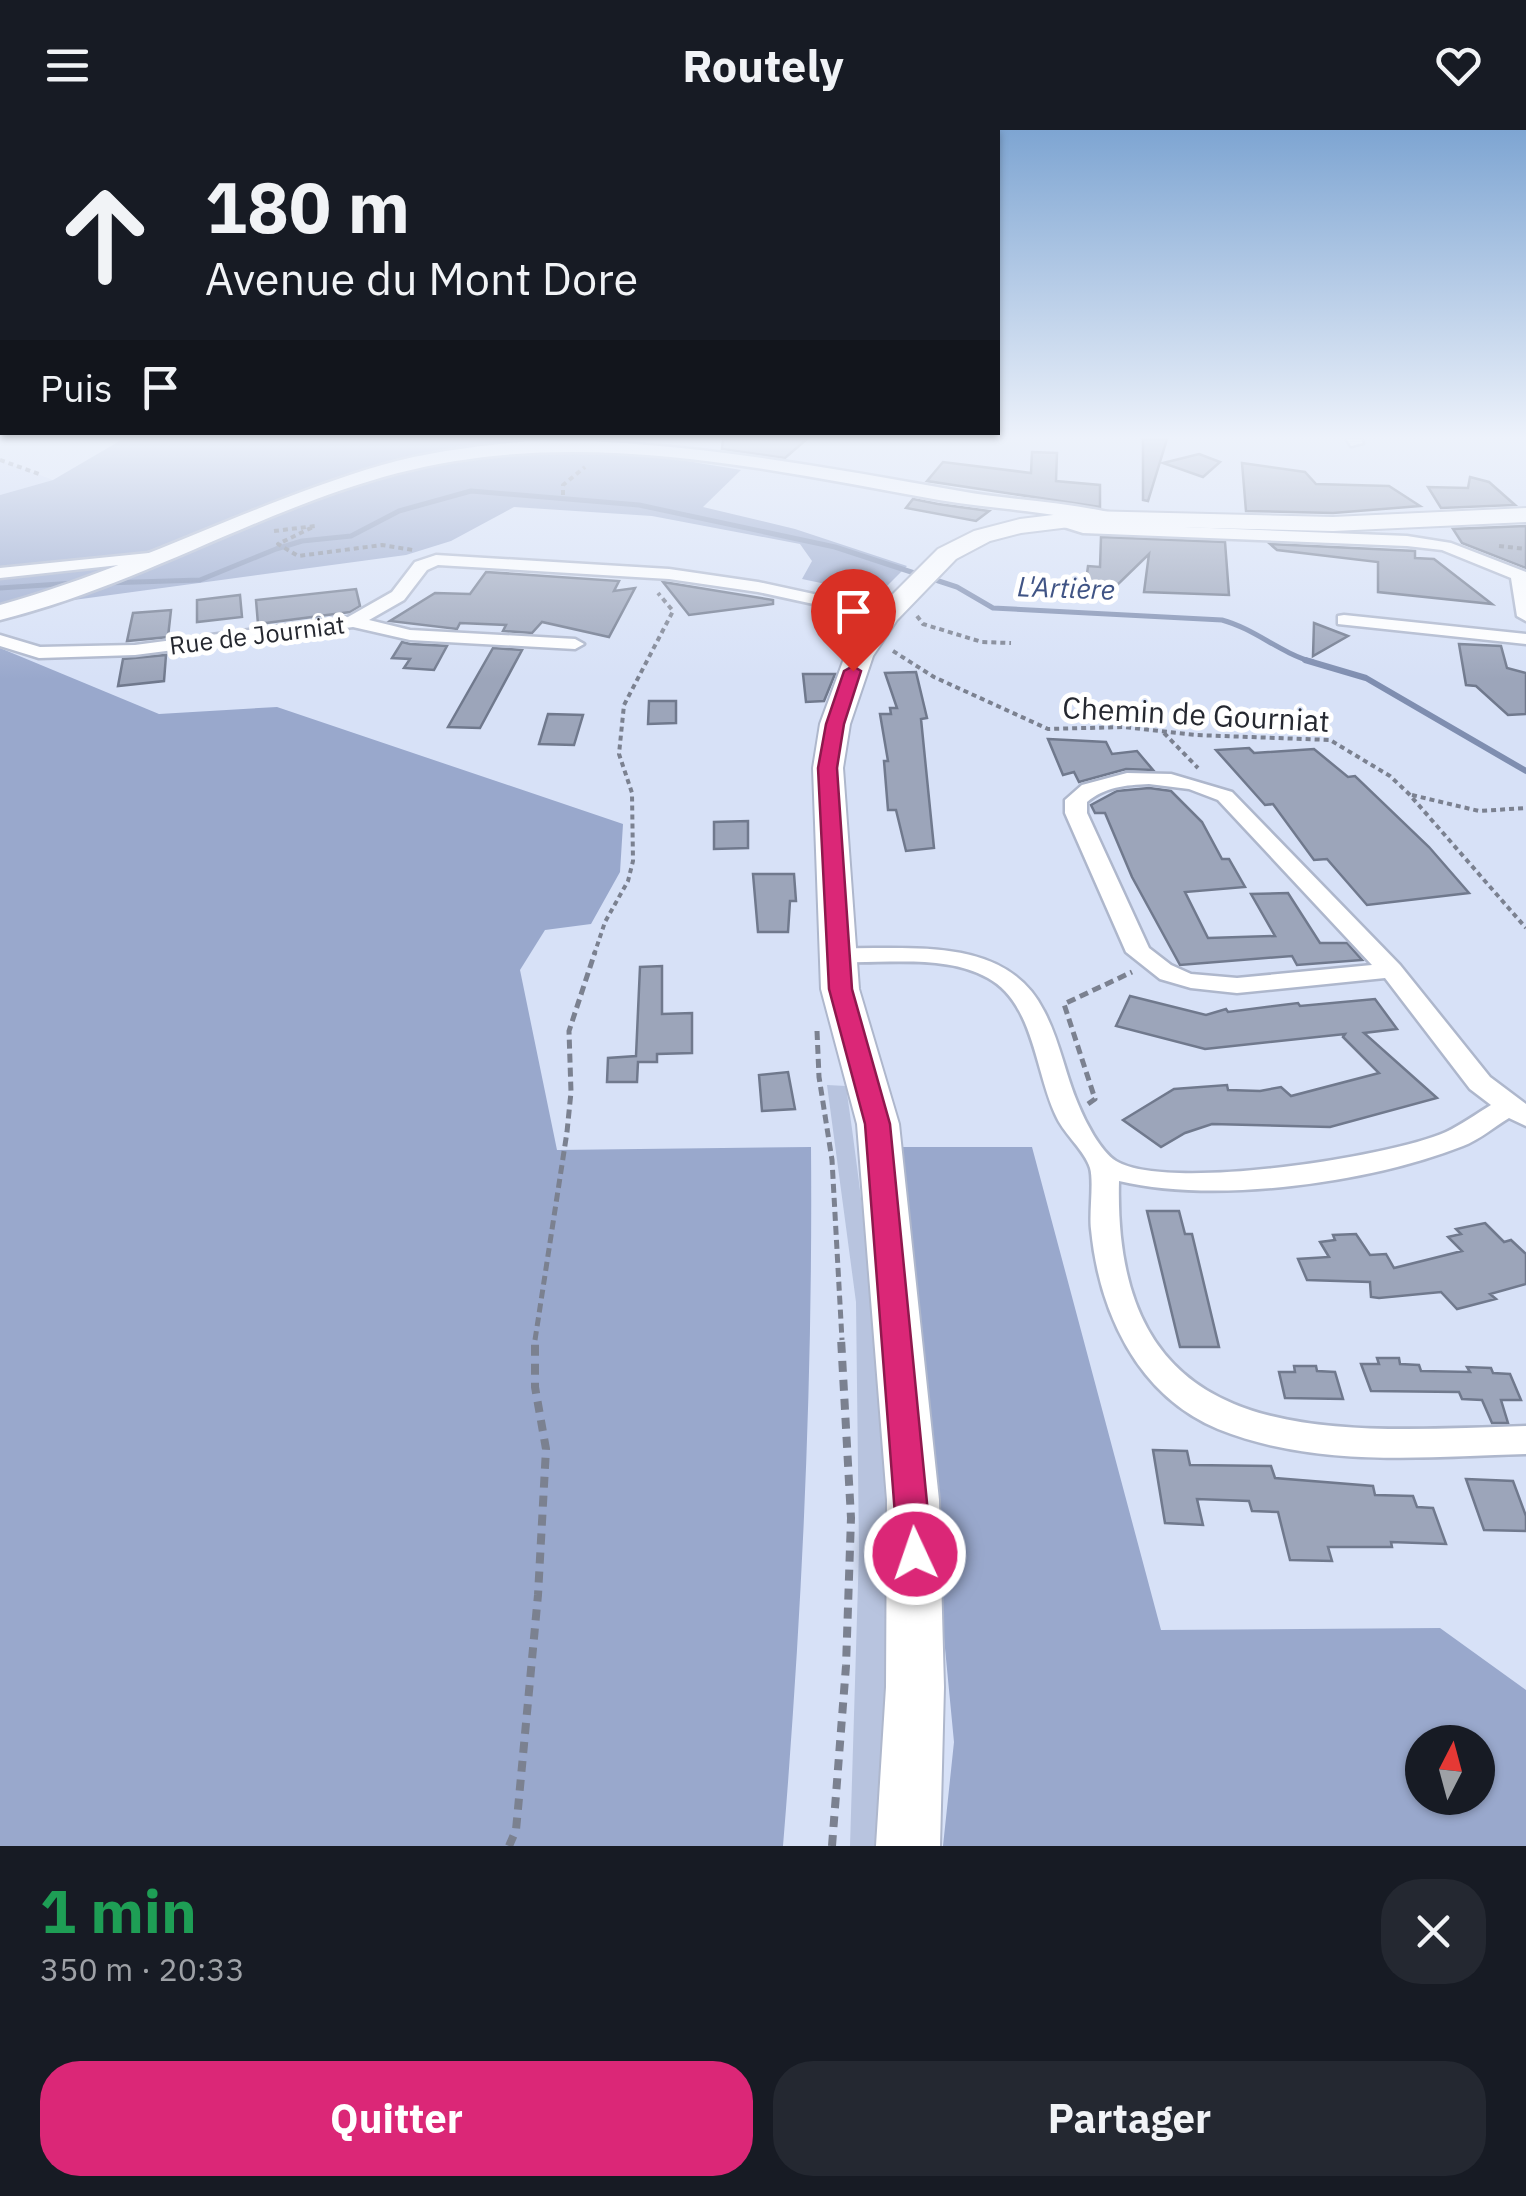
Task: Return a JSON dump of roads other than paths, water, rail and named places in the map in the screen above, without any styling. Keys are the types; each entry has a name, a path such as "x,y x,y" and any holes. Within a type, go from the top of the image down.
{"main road":[{"path":"908,1846 916,1652 912,1500 878,1124 840,989 828,768 841,702 892,611 936,564 962,544 1018,519"},
{"path":"1145,519 1333,524 1439,519"}],"street":[{"path":"0,613 74,591 256,519"},
{"path":"1044,519 1082,528 1407,541 1444,546 1523,578 1526,616"},
{"path":"0,572 159,558"},
{"path":"353,622 398,596 421,566 432,560 637,571 758,586 892,611"},
{"path":"52,569 117,574"},
{"path":"1344,620 1526,639"},
{"name":"Rue de Journiat","path":"0,640 39,653 135,650 353,622 410,635 576,644"},
{"path":"1105,1168 1160,1181 1218,1181 1352,1168 1455,1138 1517,1112 1480,1082 1392,970 1237,808 1206,784 1121,780 1085,789 1076,800 1076,813 1138,952 1154,966 1191,982 1222,986 1392,970"},
{"path":"839,956 961,960 998,972 1017,986 1034,1012 1070,1117 1105,1168 1102,1203 1106,1242 1122,1304 1140,1348 1168,1385 1202,1407 1257,1430 1331,1442 1526,1440"}],"waterway":[{"name":"L'Artière","path":"104,583 200,580 302,541 351,536 383,519"},
{"name":"L'Artière","path":"705,519 835,547 957,587 993,608 1222,620 1313,662"},
{"name":"L'Artière","path":"0,588 75,583"},
{"name":"L'Artière","path":"1305,660 1366,678 1526,771"}]}
